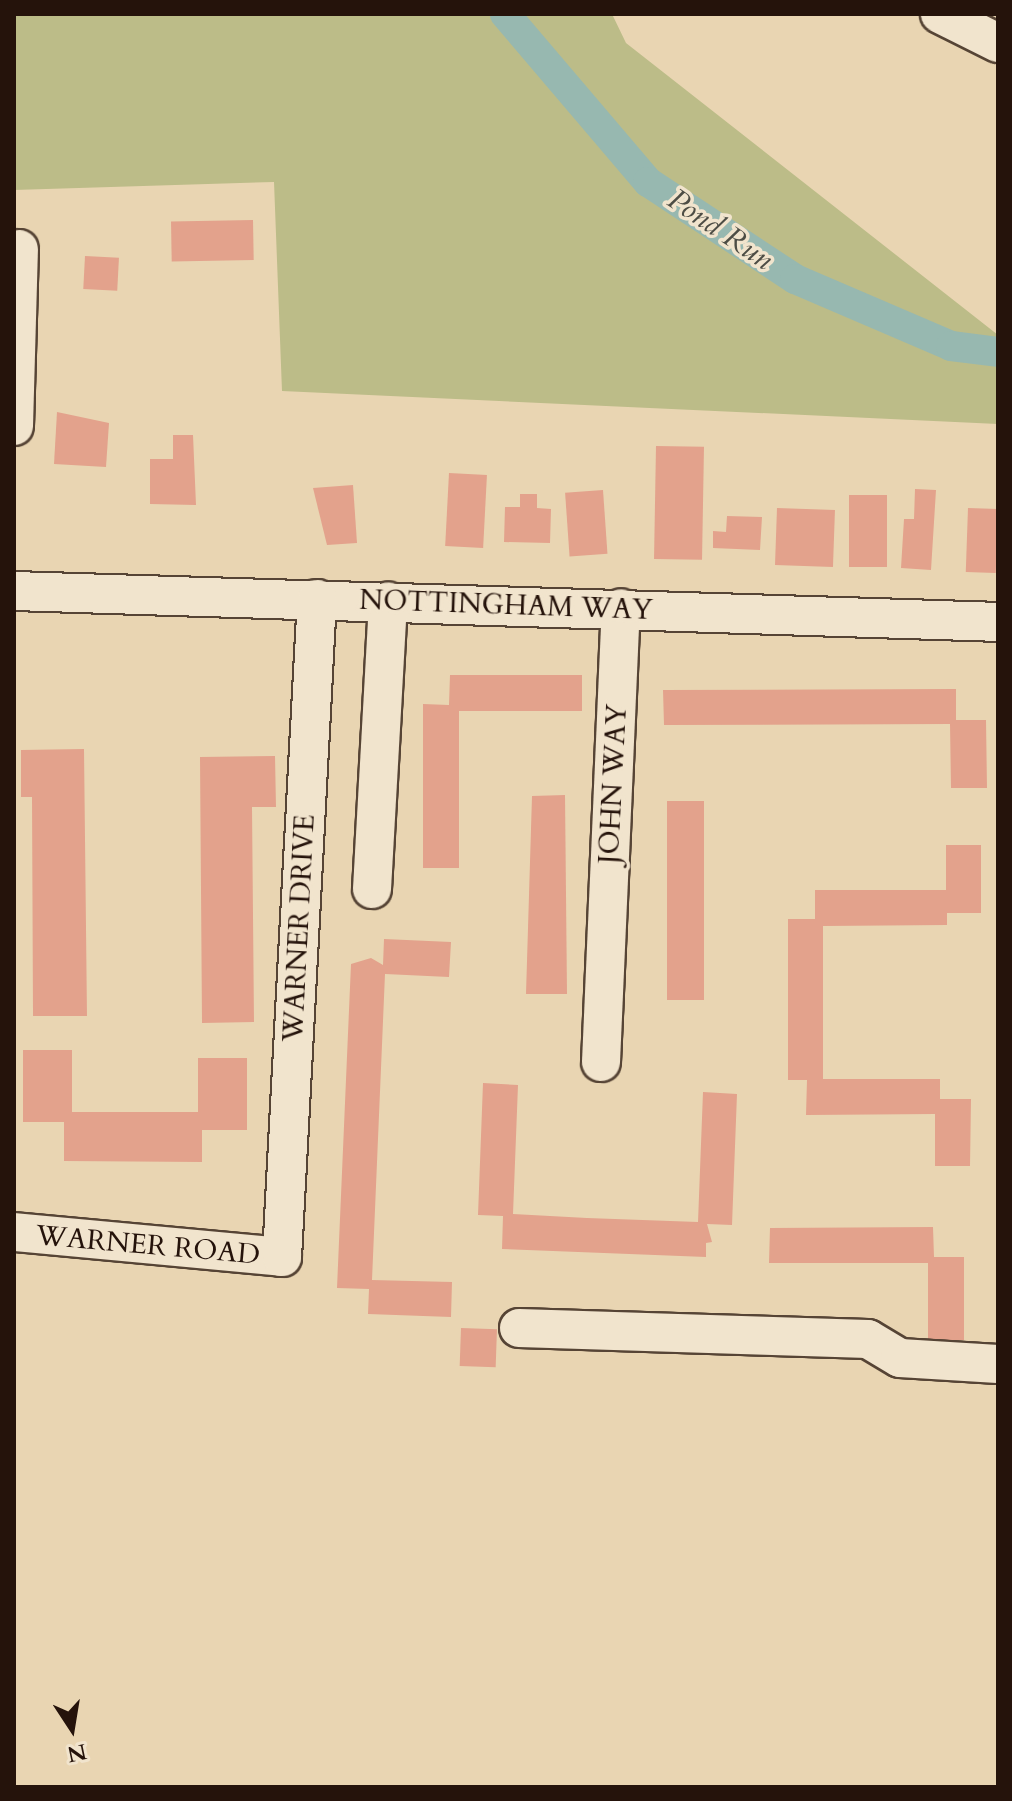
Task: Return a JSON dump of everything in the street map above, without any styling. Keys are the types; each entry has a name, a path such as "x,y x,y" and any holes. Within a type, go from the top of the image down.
{"street":[{"path":"940,14 998,43"},
{"path":"14,426 19,249"},
{"name":"NOTTINGHAM WAY","path":"14,591 998,622"},
{"name":"WARNER DRIVE","path":"282,1257 317,599"},
{"path":"372,889 388,601"},
{"name":"JOHN WAY","path":"601,1062 621,608"},
{"name":"WARNER ROAD","path":"14,1232 282,1257"},
{"path":"519,1328 868,1339 900,1358 998,1364"}],"green space":[{"path":"14,14 612,14 626,43 998,335 998,424 282,391 274,182 14,190"}],"building":[{"path":"253,220 254,260 172,261 171,221"},
{"path":"85,256 119,258 117,291 83,289"},
{"path":"57,412 109,423 106,467 54,464"},
{"path":"173,435 193,435 196,505 150,504 150,459 173,459"},
{"path":"656,446 704,447 702,560 654,559"},
{"path":"449,473 487,475 483,548 445,546"},
{"path":"353,485 357,543 327,545 313,488"},
{"path":"915,489 936,490 931,570 901,568 904,519 914,519"},
{"path":"603,490 607,554 570,556 565,493"},
{"path":"520,494 537,494 537,508 551,509 550,543 504,542 505,507 520,507"},
{"path":"849,495 887,495 887,567 849,567"},
{"path":"777,508 835,510 833,567 775,565"},
{"path":"968,508 998,509 996,573 966,572"},
{"path":"727,516 762,517 760,550 713,548 713,531 726,532"},
{"path":"450,675 582,675 582,711 459,711 459,868 423,868 423,704 449,705"},
{"path":"956,689 956,720 986,720 987,788 951,788 950,724 664,725 663,690"},
{"path":"84,749 87,1016 33,1016 32,797 21,797 21,750"},
{"path":"275,756 276,807 252,807 254,1022 202,1023 200,757"},
{"path":"565,795 567,994 526,994 532,796"},
{"path":"667,801 704,801 704,1000 667,1000"},
{"path":"946,845 981,845 981,913 947,913 947,925 823,926 823,1079 940,1079 940,1099 971,1099 970,1166 935,1166 935,1114 806,1115 807,1080 788,1080 788,919 815,919 815,890 946,890"},
{"path":"384,939 451,942 449,977 385,974 372,1280 452,1282 451,1317 368,1314 369,1289 337,1288 351,964 371,958 383,965"},
{"path":"23,1050 72,1050 72,1112 198,1112 198,1058 247,1058 247,1130 202,1130 202,1162 64,1161 64,1122 23,1122"},
{"path":"483,1083 518,1085 513,1214 587,1218 698,1222 703,1092 737,1094 732,1225 707,1224 712,1242 706,1243 706,1257 502,1249 503,1216 478,1215"},
{"path":"933,1227 934,1257 964,1257 964,1340 928,1340 928,1263 769,1263 770,1228"},
{"path":"461,1328 497,1329 496,1367 460,1366"}],"waterway":[{"name":"Pond Run","path":"505,14 648,182 795,279 951,346 998,352"}]}
